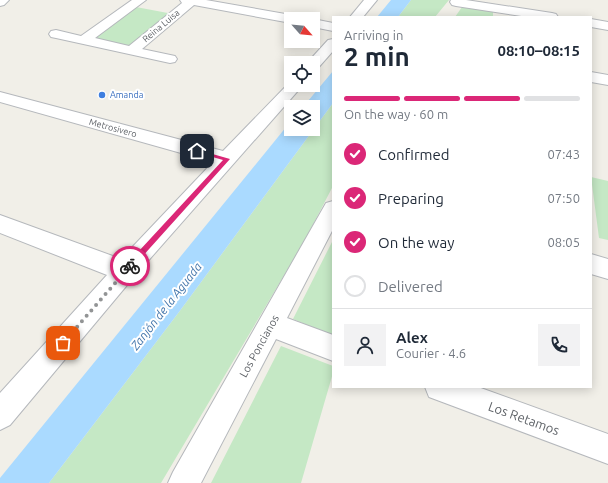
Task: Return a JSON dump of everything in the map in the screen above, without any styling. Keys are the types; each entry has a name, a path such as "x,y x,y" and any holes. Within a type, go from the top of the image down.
{"street":[{"path":"84,40 140,0"},
{"name":"Reina Luisa","path":"131,51 189,0 284,18"},
{"path":"357,16 371,0"},
{"path":"448,12 457,1 546,16"},
{"path":"592,23 608,26"},
{"path":"320,24 332,27"},
{"name":"Reina Luisa","path":"56,34 170,59"},
{"path":"320,57 332,44"},
{"path":"592,77 608,80"},
{"path":"0,415 125,271 289,92"},
{"name":"Metrosivero","path":"0,97 227,159"},
{"name":"Los Poncianos","path":"184,483 332,211"},
{"path":"0,224 125,271"},
{"path":"592,264 608,268"},
{"path":"271,325 332,348"},
{"name":"Los Retamos","path":"442,388 608,449"}],"green space":[{"path":"411,0 449,0 436,16 399,16"},
{"path":"136,7 173,14 134,47 94,38"},
{"path":"462,7 493,12 493,16 456,16"},
{"path":"332,104 332,188 305,240 161,483 49,483 179,312 309,136 320,136 320,121"},
{"path":"592,177 608,181 608,240 599,238"},
{"path":"332,242 332,336 293,319"},
{"path":"281,346 332,366 332,376 301,483 211,483"}],"water":[{"path":"391,0 411,0 399,16 378,16"},
{"path":"332,72 332,104 320,121 320,100 309,100 316,92 320,92 320,87"},
{"name":"Zanjón de la Aguada","path":"284,130 284,136 309,136 179,312 49,483 0,483 0,478"}],"way so far":[{"path":"63,343 130,266"}],"place":[{"name":"Amanda","path":"102,95"}],"route":[{"path":"130,266 227,159 197,151"}]}
